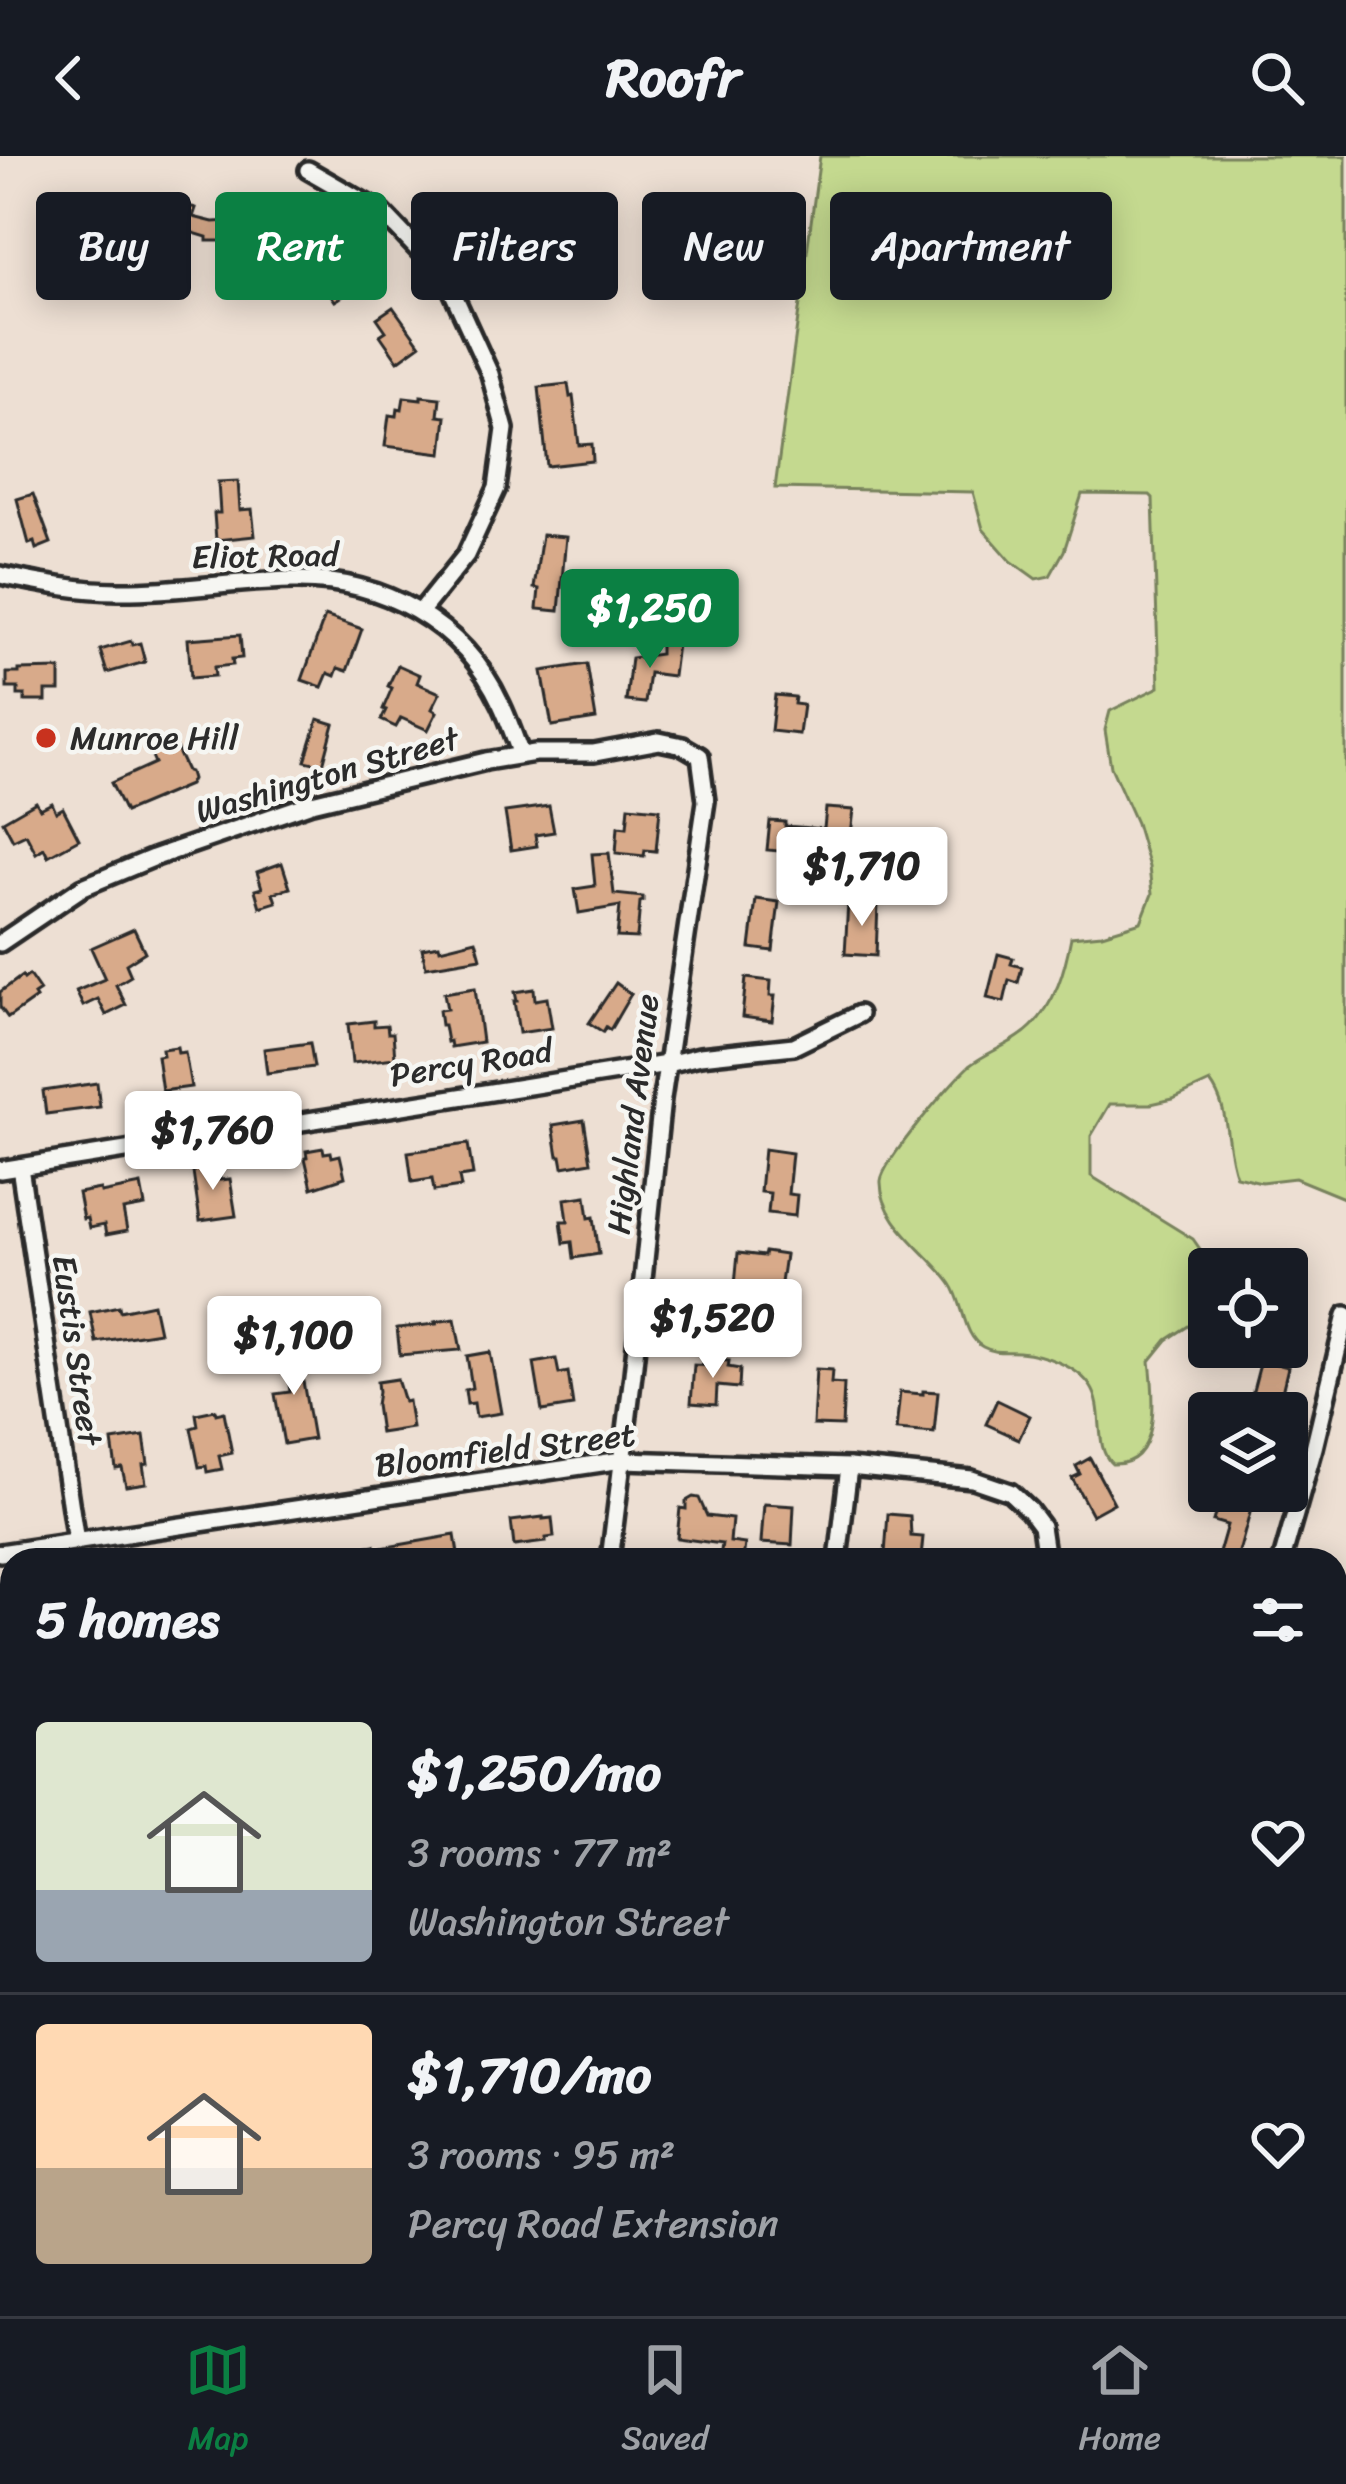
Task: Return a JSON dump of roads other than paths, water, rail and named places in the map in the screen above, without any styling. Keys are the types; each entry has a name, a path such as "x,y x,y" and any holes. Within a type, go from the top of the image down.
{"street":[{"path":"308,170 383,213 447,280 490,374 505,429 497,488 466,554 421,611"},
{"name":"Eliot Road","path":"0,575 120,592 296,580 352,584 388,595 421,611 477,664 500,701 521,755"},
{"name":"Washington Street","path":"0,943 83,887 312,803 521,755 594,753 659,741 692,752"},
{"name":"Highland Avenue","path":"611,1548 668,1064 706,801 700,756 692,752"},
{"name":"Percy Road","path":"0,1170 700,1056 794,1046 859,1014"},
{"name":"Eustis Street","path":"20,1167 76,1542"},
{"path":"1285,1548 1346,1315"},
{"name":"Bloomfield Street","path":"35,1548 622,1460 848,1467 972,1479 1010,1492 1041,1526 1044,1548"},
{"path":"839,1548 848,1467"}],"place":[{"name":"Munroe Hill","path":"46,738"}]}
